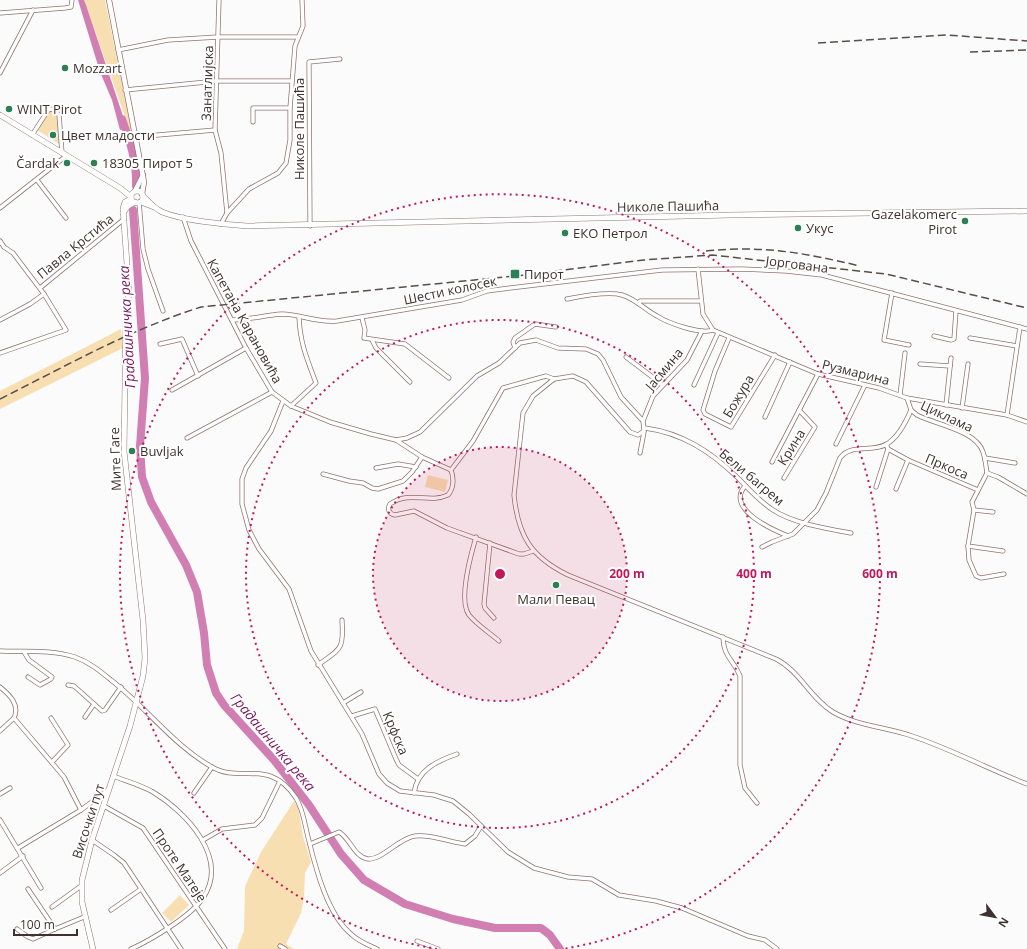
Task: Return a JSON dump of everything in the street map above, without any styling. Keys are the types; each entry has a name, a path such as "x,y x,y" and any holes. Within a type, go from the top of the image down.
{"main road":[{"name":"Николе Пашића","path":"1,118 162,212 221,224 247,226 310,226 488,220 1027,211"},
{"name":"Мите Гаге","path":"123,190 136,197 123,206 123,217 129,292 126,316 124,451 145,645 143,676 137,701"},
{"path":"123,217 128,206 136,197"},
{"name":"Височки пут","path":"93,949 84,917 81,886 92,840 114,776 137,701"}],"street":[{"path":"0,13 71,7 72,0"},
{"path":"109,0 144,186 136,197"},
{"name":"Занатлијска","path":"219,0 215,130 222,153 228,213"},
{"path":"221,224 228,213 249,189 278,173 286,163 290,140 290,108 295,46 303,26 302,0"},
{"path":"0,73 33,10"},
{"path":"118,50 168,40 218,37 298,37"},
{"name":"Николе Пашића","path":"310,226 309,62 340,59"},
{"path":"125,90 217,81 292,80"},
{"path":"253,122 253,108 290,108"},
{"path":"0,208 37,180 64,154 59,115 55,110 49,109 32,135"},
{"path":"135,136 215,130"},
{"path":"142,175 136,197 143,249 148,269 163,312"},
{"path":"37,180 66,218"},
{"name":"Павла Крстића","path":"40,288 123,217"},
{"name":"Капетана Карановића","path":"182,217 191,241 246,348 272,392 291,406 330,422 396,440"},
{"path":"0,241 4,247 13,253 40,288 65,328 65,331 0,353"},
{"name":"Јоргована","path":"698,270 763,269 808,273 892,293 1027,329"},
{"name":"Шести колосек","path":"232,320 246,320 282,314 326,322 362,318 462,300 495,290 662,270 698,270"},
{"path":"567,298 619,294 638,303 668,322 702,331 713,330 705,318 701,301 698,270"},
{"path":"892,293 884,340 909,345"},
{"path":"0,320 30,304 44,294"},
{"path":"638,303 640,301 668,300 701,301"},
{"path":"934,336 951,340 954,339 956,311"},
{"path":"291,406 316,384 300,336 299,317"},
{"path":"362,318 365,330 364,338 405,344 449,378"},
{"path":"515,348 513,342 515,338 534,324 556,327"},
{"path":"1007,415 1020,327"},
{"name":"Рузмарина","path":"713,330 818,374 900,394 905,353"},
{"name":"Јасмина","path":"643,421 651,400 687,360 702,331"},
{"path":"694,385 718,333"},
{"name":"Божура","path":"729,338 703,408 704,412 731,427 775,355"},
{"path":"970,338 1018,346"},
{"path":"160,344 182,339 198,376"},
{"path":"372,340 376,348 410,382"},
{"path":"396,440 409,437 420,432 477,376 499,362 525,341 536,340 558,348 586,349 598,354 603,360 621,397 643,421 644,429 640,452"},
{"path":"172,390 246,348"},
{"path":"626,357 663,385"},
{"path":"946,405 951,358"},
{"path":"765,417 790,362"},
{"path":"920,364 950,366"},
{"path":"962,408 968,364"},
{"name":"Крина","path":"772,462 818,374"},
{"path":"451,470 473,441 503,388 546,376 554,379"},
{"path":"644,429 638,435 630,432 592,389 580,378 573,376 554,379 539,389 528,402 521,425 514,495 516,510 524,533 533,551 544,562 568,575 762,652 786,664 825,707 849,720 912,736 1027,784"},
{"path":"836,444 866,385"},
{"path":"187,438 272,392"},
{"name":"Циклама","path":"900,394 907,398 911,410 922,418 962,433 974,440 983,450 986,473"},
{"path":"907,398 1007,415 1027,422"},
{"path":"283,401 271,431 246,468 242,479 242,504 250,530 259,549 289,589 310,651 352,716 362,734 379,774 393,788 400,791 434,795 453,801 508,852 534,868 568,877 592,879 619,895 656,901 682,908 748,936 765,940 777,949"},
{"name":"Крина","path":"784,478 815,427 799,410"},
{"path":"762,547 788,536 799,529 822,503 843,454 851,450 874,448 886,444 898,433 911,410"},
{"name":"Бели багрем","path":"644,429 665,430 692,442 723,464 745,486 773,510 805,522 851,533"},
{"path":"396,440 422,457 451,470 453,476 452,487 448,495 433,498 405,497 390,504 389,511 395,515 414,511 447,528 476,537 519,554 533,551"},
{"path":"876,487 888,449 886,444"},
{"name":"Пркоса","path":"888,449 908,460 978,490"},
{"path":"323,474 349,481 364,483 372,488 378,489 403,481 416,467 422,457"},
{"path":"984,458 1015,463"},
{"name":"Пркоса","path":"896,489 908,460"},
{"path":"376,468 398,464 416,467"},
{"path":"1004,574 981,578 976,576 969,560 968,546 974,510 972,504 986,473 998,477 1027,494"},
{"path":"745,486 741,495 744,508 754,519 788,536"},
{"path":"974,510 992,512"},
{"path":"476,537 466,582 464,602 466,609 474,619 499,641"},
{"path":"490,543 484,604 485,608 494,618"},
{"path":"968,546 1003,550"},
{"path":"318,665 342,646 342,620"},
{"path":"723,637 725,653 736,666 740,676 739,750 742,776 747,792 757,803"},
{"path":"0,651 52,653 80,659 94,667 121,687 176,740 212,767 226,772 252,772 280,781 289,790 300,807 322,886 341,922 353,936 377,949"},
{"path":"24,652 29,660 52,677 40,685 28,677"},
{"path":"68,685 74,686 104,711 121,687"},
{"path":"0,687 14,701 16,709 14,718 0,731"},
{"path":"343,703 361,692"},
{"path":"85,716 94,704"},
{"name":"Крфска","path":"352,716 375,710 396,759 400,765 418,779"},
{"path":"14,718 64,777 81,810"},
{"path":"51,718 68,745 52,762"},
{"path":"414,793 418,779 432,764 457,754"},
{"path":"194,793 212,767"},
{"path":"114,776 152,792 160,797 181,816 203,840 211,859 213,869 206,892 196,907 167,928 132,949"},
{"path":"203,840 222,829 255,825 262,818 280,781"},
{"path":"0,794 10,788"},
{"path":"18,848 81,810 109,789"},
{"name":"Проте Матеје","path":"104,806 143,828 226,949"},
{"path":"0,820 41,888"},
{"path":"310,844 339,832 343,834 356,852 368,858 376,858 401,842 416,836 465,844 475,836 481,826"},
{"path":"92,840 122,861 181,949"},
{"path":"0,873 23,856"},
{"path":"52,907 81,886"},
{"path":"28,889 56,929"},
{"path":"111,910 141,889"},
{"path":"17,928 33,939 84,917"},
{"path":"417,941 438,949"},
{"path":"280,946 285,949"}],"shaded area":[{"path":"78,0 84,0 86,5 127,128 120,130 112,100 100,72"},
{"path":"84,0 105,0 134,142"},
{"path":"51,109 58,114 61,145 37,130"},
{"path":"121,329 123,348 0,409 0,391"},
{"path":"428,475 448,480 445,492 425,487"},
{"path":"294,801 298,807 303,836 311,862 305,873 304,898 301,913 286,944 294,949 237,949 244,931 245,886 261,852"},
{"path":"180,895 189,905 171,922 162,913"}],"waterway":[{"name":"Градашничка река","path":"122,119 134,160 136,186"},
{"name":"Градашничка река","path":"133,210 145,378 140,446 142,477 151,502 186,565 197,592 204,633 207,665 216,693 224,705 274,760 309,805 341,854 364,880 405,904 453,919 495,928 541,928 550,935 560,949"}],"railway":[{"path":"818,43 947,35 1027,41"},
{"path":"970,52 1027,50"},
{"path":"706,251 727,249 784,251 821,257 860,266"},
{"path":"0,399 124,337 201,307 525,275 644,260 712,255 886,274 1027,308"}],"place":[{"name":"Mozzart","path":"65,68"},
{"name":"WINT Pirot","path":"9,109"},
{"name":"Цвет младости","path":"53,135"},
{"name":"Čardak","path":"67,163"},
{"name":"18305 Пирот 5","path":"94,163"},
{"name":"Gazelakomerc Pirot","path":"965,221"},
{"name":"Укус","path":"798,228"},
{"name":"ЕКО Петрол","path":"565,233"},
{"name":"Пирот","path":"515,274"},
{"name":"Buvljak","path":"132,451"},
{"name":"Мали Певац","path":"556,585"}]}
